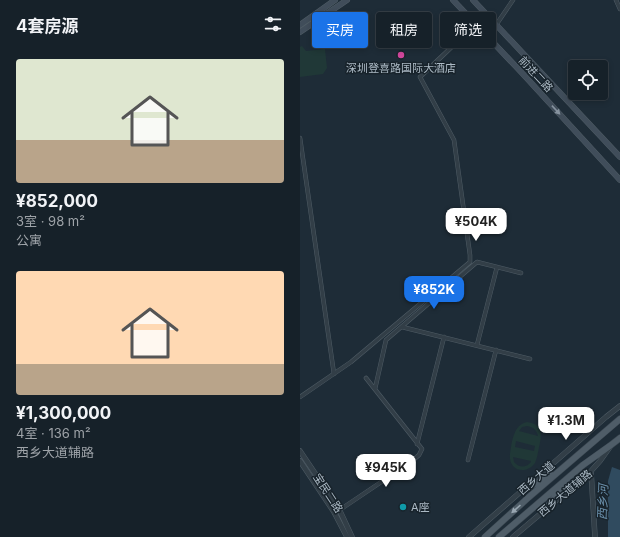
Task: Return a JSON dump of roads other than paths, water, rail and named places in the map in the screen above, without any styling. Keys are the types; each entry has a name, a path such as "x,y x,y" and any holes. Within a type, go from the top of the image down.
{"main road":[{"path":"300,25 335,0"},
{"path":"300,32 347,0"},
{"name":"前进二路","path":"453,0 464,12"},
{"name":"前进二路","path":"473,0 484,12"},
{"name":"前进二路","path":"496,25 620,157"},
{"name":"前进二路","path":"496,46 620,180"},
{"name":"西乡大道","path":"484,537 620,419"},
{"name":"西乡大道","path":"498,537 583,465 620,438"},
{"path":"522,491 564,467"},
{"path":"546,509 570,476"}],"street":[{"path":"496,25 513,0"},
{"path":"616,0 620,9"},
{"path":"300,397 351,362 470,262 454,140 420,77 451,48"},
{"path":"300,138 334,374"},
{"path":"375,389 386,340 477,262 521,274"},
{"path":"477,346 497,267"},
{"path":"402,327 530,359"},
{"path":"417,444 444,337"},
{"path":"468,460 496,350"},
{"path":"336,511 410,462 419,455 422,449 366,378"},
{"path":"469,537 620,406"},
{"name":"西乡大道辅路","path":"513,537 591,471 611,445"},
{"name":"宝民二路","path":"300,451 352,537"},
{"name":"宝民二路","path":"300,461 336,511 347,537"},
{"path":"591,471 595,537"}],"water":[{"path":"612,467 620,470 620,537 608,537 608,481"}],"place":[{"name":"深圳登喜路国际大酒店","path":"401,55"},
{"name":"A座","path":"403,507"}],"water label":[{"name":"西乡河","path":"603,502"}]}
